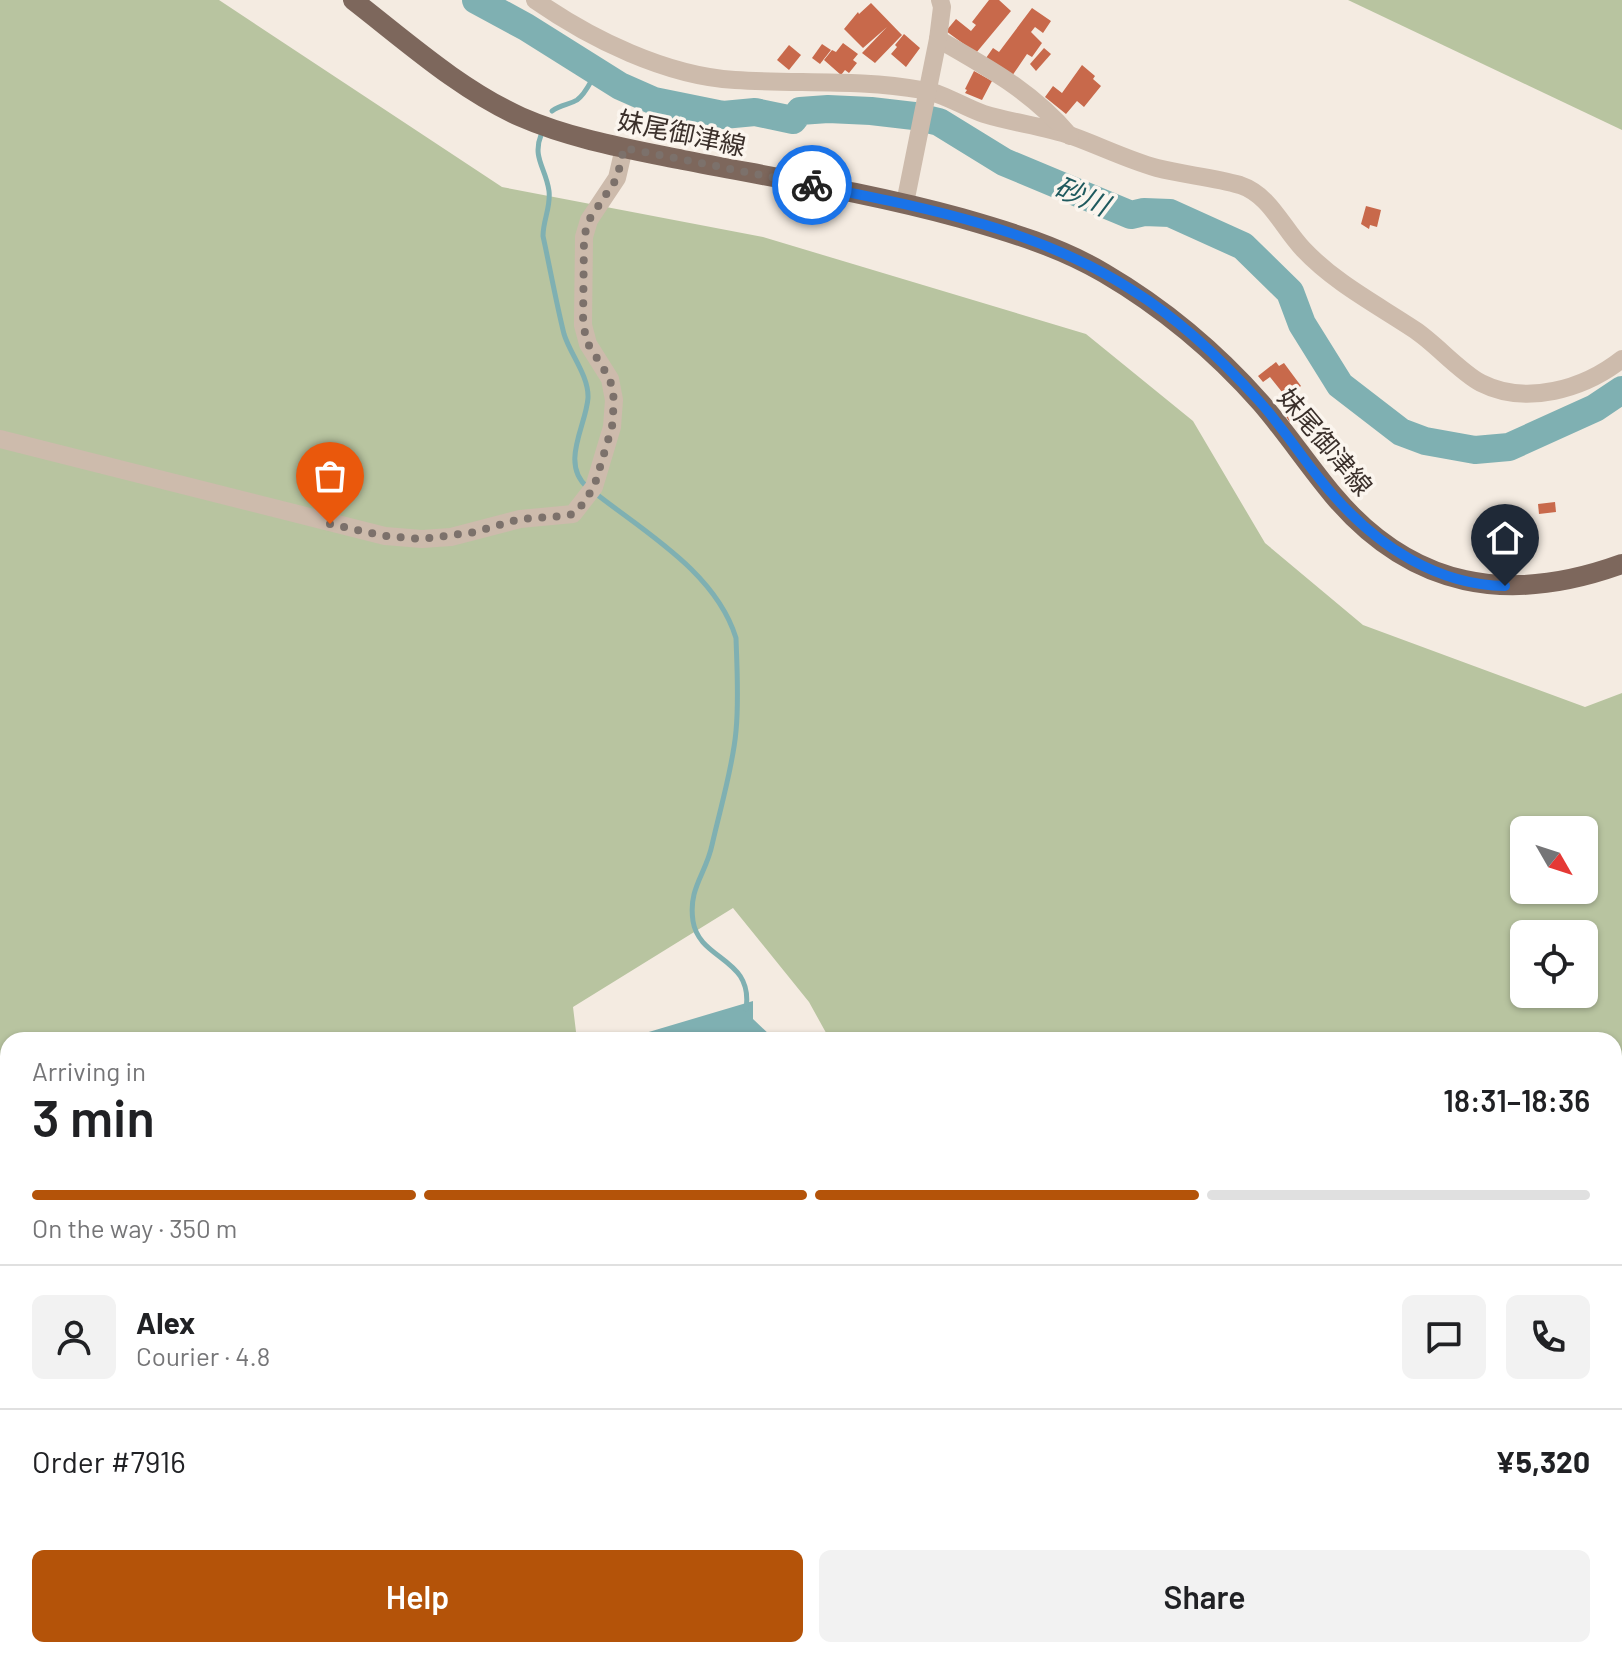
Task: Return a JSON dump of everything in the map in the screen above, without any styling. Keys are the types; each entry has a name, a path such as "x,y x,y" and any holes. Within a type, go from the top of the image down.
{"main road":[{"name":"妹尾御津線","path":"353,0 435,64 520,116 624,148 905,203 997,228 1092,266 1133,290 1184,329 1259,401 1333,496 1380,541 1430,570 1483,585 1528,586 1569,581 1622,564"}],"street":[{"path":"535,0 568,23 618,48 685,72 732,80 897,86 984,114 1070,136 1150,166 1240,185 1256,193 1302,248 1336,279 1416,330 1478,382 1503,392 1536,394 1562,389 1606,371 1622,359"},
{"path":"905,203 938,39 940,0"},
{"path":"938,39 1020,87 1038,101 1070,136"},
{"path":"0,439 358,531 422,539 475,532 520,519 573,514 592,490 612,427 614,400 610,379 588,344 583,325 584,237 589,220 617,178 624,148"}],"green space":[{"path":"0,0 219,0 502,187 763,237 1086,334 1193,421 1265,543 1363,625 1585,707 1622,693 1622,1032 826,1032 809,1002 733,908 573,1007 576,1032 0,1032"},
{"path":"1348,0 1622,0 1622,130"}],"water":[{"path":"753,1001 753,1019 767,1032 649,1032"}],"building":[{"path":"989,0 999,0 1011,11 976,53 946,31 956,19 971,31 976,25 972,22"},
{"path":"871,3 902,35 875,63 862,53 887,27 863,48 844,29 858,12"},
{"path":"1032,8 1051,21 1043,33 1035,27 1031,32 1042,43 1032,57 1027,54 1012,76 986,58 993,48 999,52"},
{"path":"904,34 920,48 906,67 891,54"},
{"path":"843,43 858,54 853,60 857,63 849,73 845,70 841,75 824,60"},
{"path":"822,44 831,50 820,64 812,58"},
{"path":"789,45 801,55 789,70 777,60"},
{"path":"1044,48 1051,54 1036,71 1030,64"},
{"path":"1082,65 1101,86 1084,107 1077,101 1066,114 1045,97 1053,86 1062,93"},
{"path":"974,71 992,81 982,100 965,93"},
{"path":"1366,206 1381,210 1377,227 1370,225 1369,229 1361,224"},
{"path":"1276,362 1279,366 1284,363 1301,386 1286,397 1270,377 1263,382 1258,376"},
{"path":"1302,397 1311,409 1291,424 1283,412"},
{"path":"1317,422 1321,433 1309,439 1304,428"},
{"path":"1555,502 1556,512 1539,514 1538,504"}],"waterway":[{"name":"砂川","path":"476,0 526,27 620,86 654,101 723,115 755,112 793,120 800,111 828,109 914,116 939,122 1004,162 1131,215 1170,213 1243,246 1290,292 1302,324 1340,385 1401,432 1425,441 1475,450 1509,447 1595,408 1622,390"},
{"path":"552,111 580,97 598,70"},
{"path":"541,135 538,150 549,197 543,236 564,334 588,390 575,456 575,467 587,487"},
{"path":"595,493 657,539 696,574 713,594 736,638 738,696 734,745 712,845 695,890 692,909 697,934 742,979 746,1009"}],"way so far":[{"path":"330,524 385,536 422,539 451,537 520,519 564,516 579,509 594,487 612,427 614,400 610,379 588,344 583,325 584,237 589,220 617,178 624,148 812,185"}],"route":[{"path":"812,185 905,203 997,228 1092,266 1133,290 1175,321 1212,355 1259,401 1333,496 1380,541 1430,570 1483,585 1505,586"}]}
